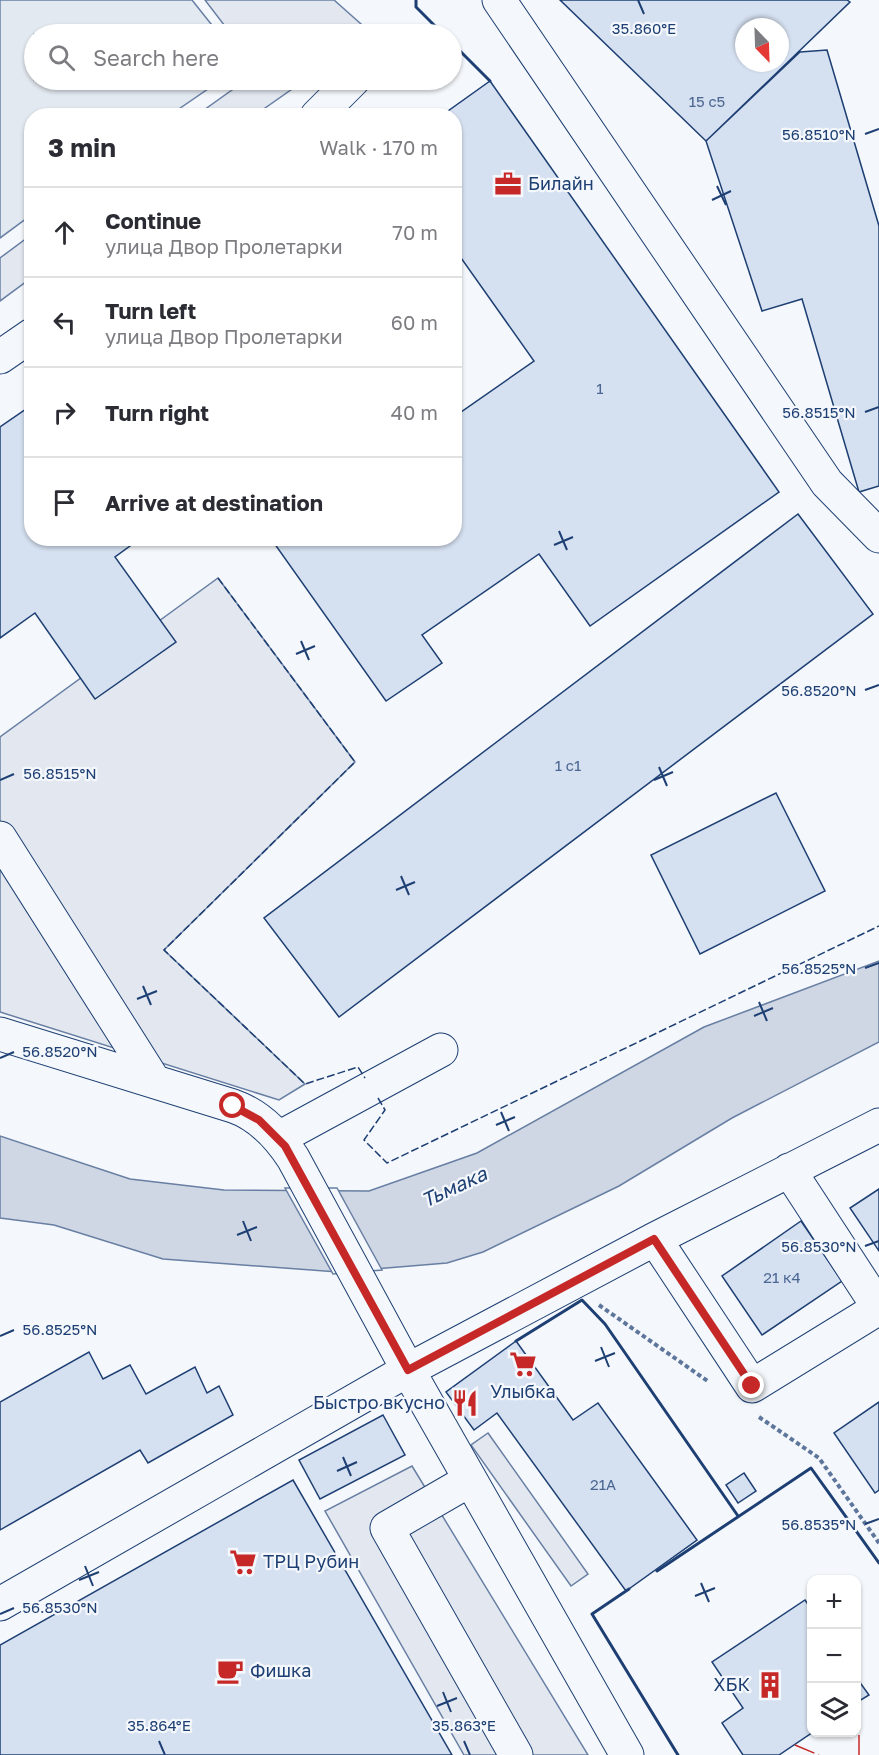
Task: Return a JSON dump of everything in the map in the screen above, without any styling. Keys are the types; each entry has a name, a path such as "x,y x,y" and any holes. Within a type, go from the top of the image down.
{"street":[{"path":"499,0 827,483 879,536"},
{"path":"325,108 343,90"},
{"path":"0,357 24,340"},
{"path":"0,838 154,1081"},
{"path":"0,1034 240,1108 259,1120 287,1150 374,1310 627,1755"},
{"path":"287,1150 441,1050"},
{"path":"0,1604 408,1370 654,1239 879,1125"},
{"path":"654,1239 752,1386 879,1308 789,1170"},
{"path":"470,1480 387,1528 516,1755"}],"path":[{"path":"594,1303 715,1386"},
{"path":"753,1412 819,1458 879,1543"}],"shaded area":[{"path":"0,0 192,0 211,24 24,24 24,90 206,90 180,108 24,108 24,220 0,238"},
{"path":"205,0 334,0 361,24 223,24"},
{"path":"232,90 291,90 265,108 207,108"},
{"path":"24,240 24,283 0,301 0,258"},
{"path":"218,578 355,762 164,950 305,1084 279,1100 0,1012 0,737"},
{"path":"488,1433 588,1574 571,1586 471,1445"},
{"path":"412,1466 588,1755 464,1755 325,1511"}],"water":[{"name":"Тьмака","path":"879,961 879,1042 732,1118 619,1186 483,1252 447,1263 338,1272 163,1259 54,1225 0,1218 0,1136 130,1179 224,1190 369,1191 477,1153 704,1027"}],"pier":[{"path":"285,1188 337,1188 382,1270 333,1274"}],"building":[{"path":"560,0 847,0 850,2 789,61 789,18 735,18 735,72 777,72 706,141"},
{"path":"827,50 879,226 879,486 859,492 802,299 762,311 706,141 779,72 789,72 789,62 800,52"},
{"path":"490,81 779,492 590,626 539,554 422,635 442,663 386,701 276,546 462,546 462,411 534,361 462,259 462,108 452,108"},
{"path":"24,410 24,546 130,546 115,557 176,642 95,699 35,613 0,638 0,427"},
{"path":"798,514 873,614 339,1017 264,918"},
{"path":"776,793 825,891 700,954 651,855"},
{"path":"879,1189 879,1251 850,1208"},
{"path":"801,1221 842,1281 762,1335 722,1276"},
{"path":"516,1341 573,1420 598,1403 697,1540 626,1591 497,1413 474,1430 446,1392"},
{"path":"89,1352 103,1379 130,1365 146,1394 195,1367 207,1393 219,1386 233,1415 148,1463 140,1450 0,1530 0,1402"},
{"path":"879,1402 879,1490 875,1493 834,1433"},
{"path":"383,1415 405,1455 320,1499 299,1460"},
{"path":"744,1473 756,1491 738,1503 726,1485"},
{"name":"ТРЦ Рубин","path":"293,1480 452,1755 0,1755 0,1645"},
{"name":"ХБК","path":"805,1600 807,1603 807,1736 779,1755 743,1755 722,1723 743,1708 712,1662"},
{"path":"861,1684 869,1695 861,1700"}],"fence":[{"path":"218,578 355,762 164,950 305,1084 358,1067 365,1078"},
{"path":"378,1098 385,1110 364,1140 387,1163 879,926"}],"wall":[{"path":"416,0 416,7 433,24"},
{"path":"462,53 490,81"},
{"path":"516,1341 582,1300 605,1324 738,1516"},
{"path":"657,1571 811,1468 879,1563"},
{"path":"629,1589 592,1614 678,1755"}],"power":[{"path":"859,1737 859,1755"},
{"path":"795,1745 819,1755"}],"place":[{"name":"Билайн","path":"508,184"},
{"name":"Улыбка","path":"523,1364"},
{"name":"Быстро вкусно","path":"465,1403"},
{"name":"ТРЦ Рубин","path":"243,1562"},
{"name":"Фишка","path":"230,1671"},
{"name":"ХБК","path":"770,1685"}],"route":[{"path":"233,1106 259,1120 285,1146 408,1370 654,1239 752,1386"}]}
